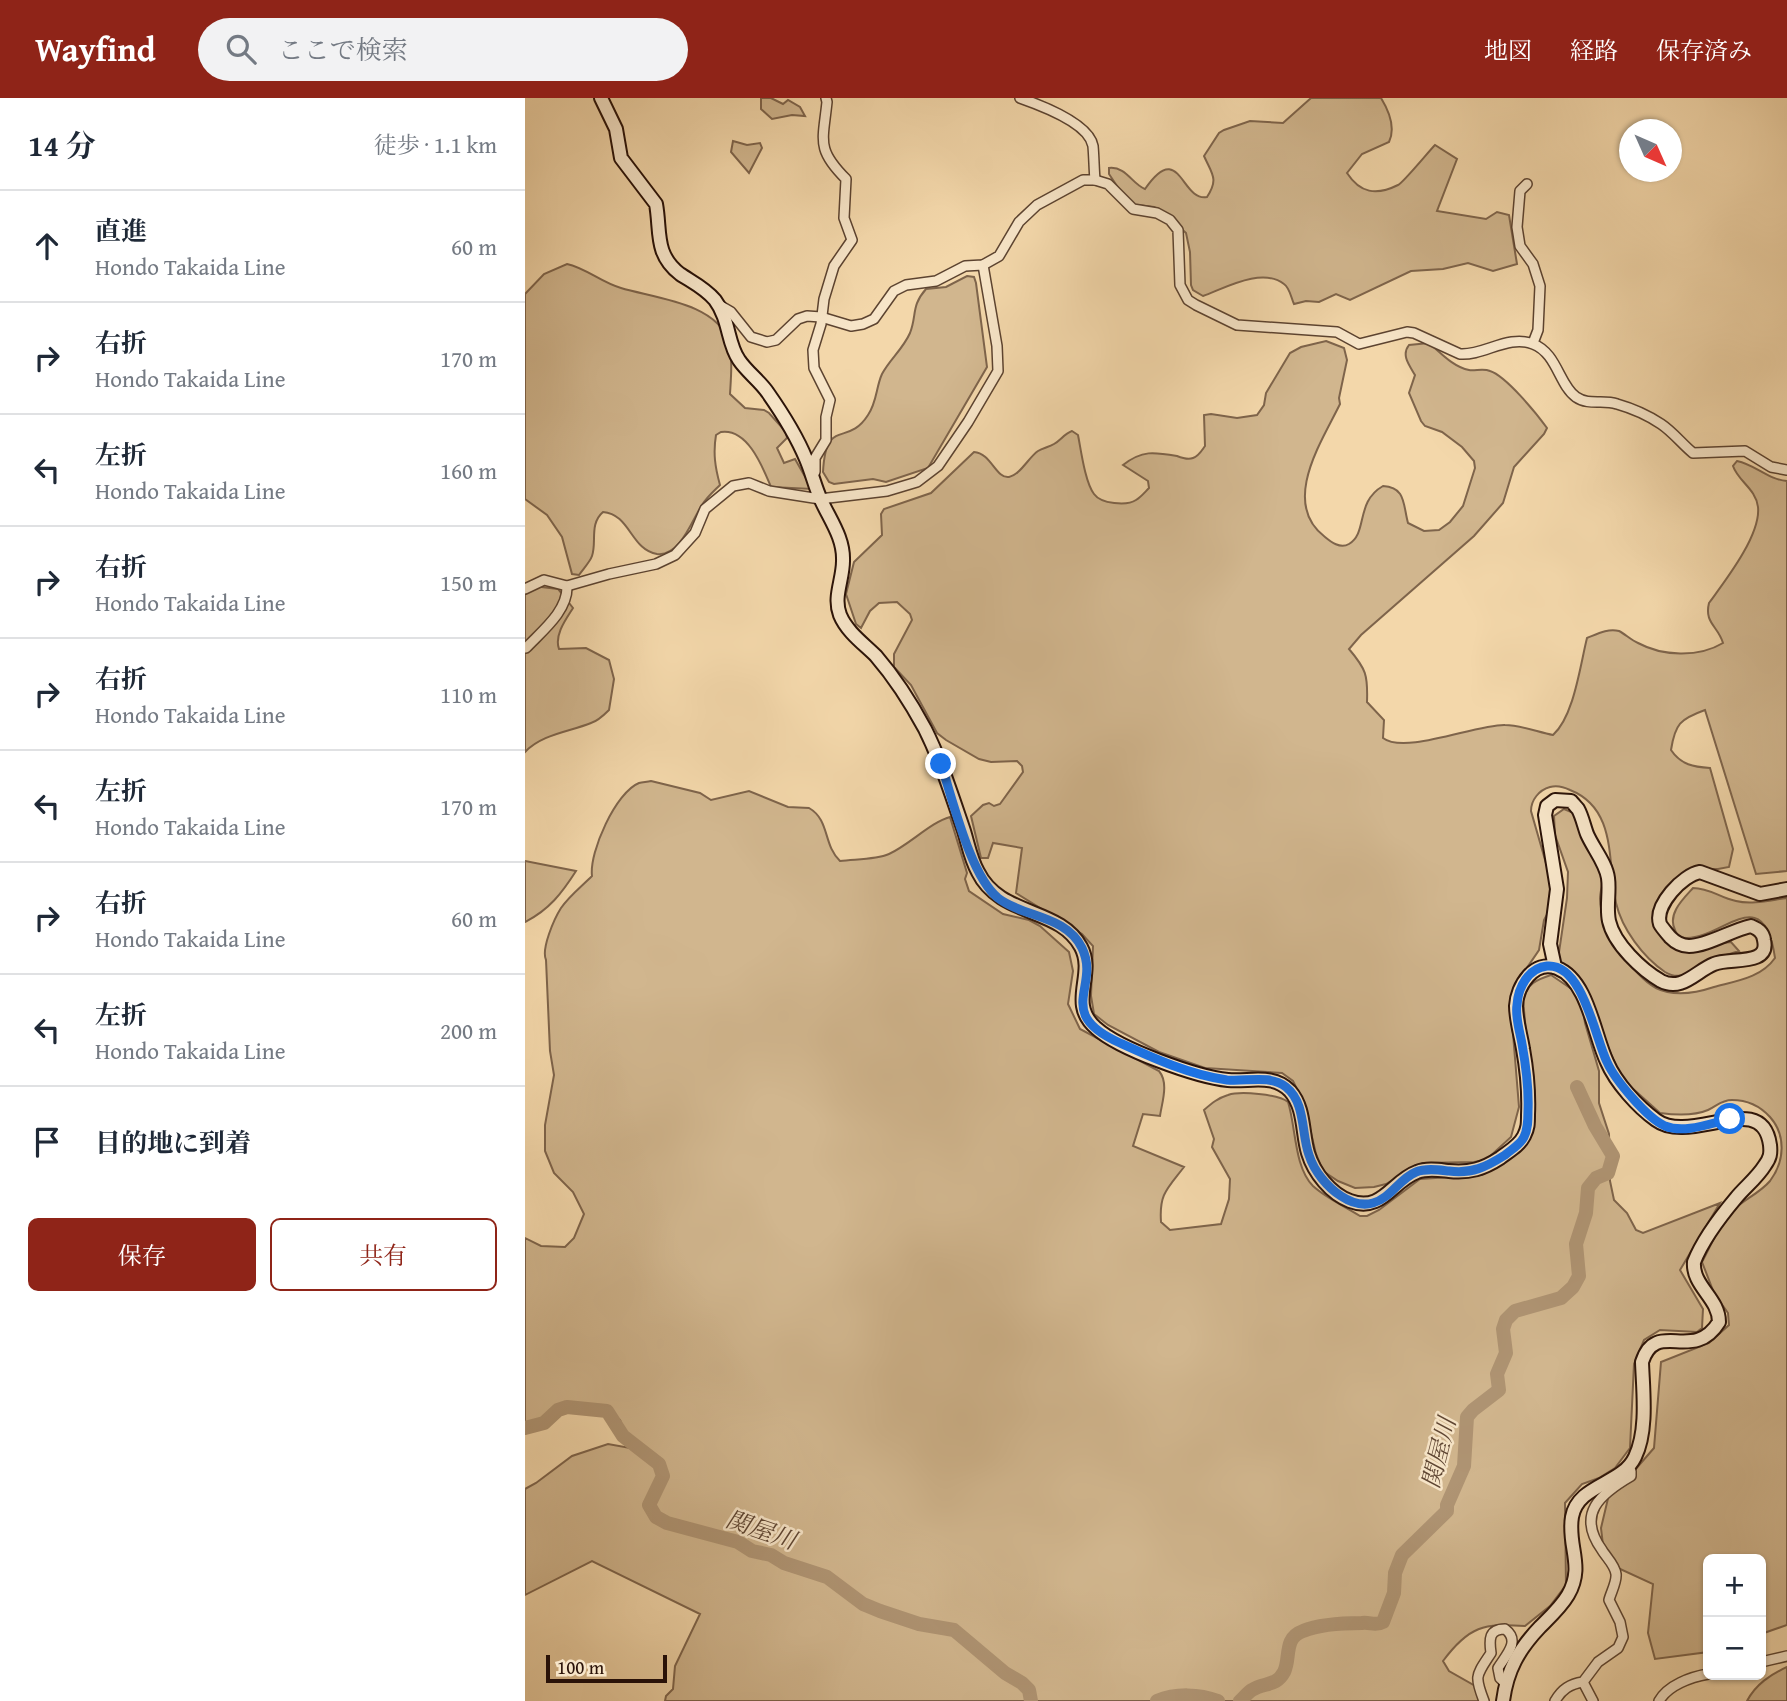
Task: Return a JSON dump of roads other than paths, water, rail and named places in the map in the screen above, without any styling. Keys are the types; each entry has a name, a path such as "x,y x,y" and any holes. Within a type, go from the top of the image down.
{"main road":[{"path":"601,98 616,129 621,158 656,204 657,235 670,265 712,296 728,323 738,360 768,392 805,456 820,499 840,537 843,562 838,601 842,620 893,677 925,729 941,764 978,873 990,890 1001,900 1063,927 1081,947 1087,961 1081,1000 1084,1013 1099,1031 1126,1045 1198,1073 1228,1080 1272,1080 1284,1085 1295,1097 1308,1154 1320,1176 1333,1191 1347,1200 1361,1204 1373,1203 1387,1196 1416,1172 1435,1169 1474,1171 1485,1168 1517,1146 1527,1129 1529,1099 1516,1008 1519,990 1537,968 1551,965 1576,982 1606,1062 1614,1076 1656,1120 1665,1126 1688,1129 1742,1118 1760,1125 1769,1139 1771,1148 1764,1166 1724,1212 1694,1262 1693,1271 1719,1315 1719,1322 1705,1339 1697,1342 1658,1342 1645,1353 1642,1362 1640,1446 1635,1459 1628,1468 1585,1495 1576,1505 1572,1517 1576,1574 1573,1587 1561,1605 1519,1651 1505,1683 1503,1701"},
{"path":"1555,967 1550,944 1557,889 1545,815 1547,806 1555,800 1571,801 1578,808 1586,832 1608,875 1608,919 1611,928 1633,957 1648,971 1670,984 1680,985 1724,960 1755,959 1762,954 1765,947 1764,936 1751,926 1688,947 1678,944 1665,932 1660,923 1660,915 1667,897 1682,880 1690,874 1700,872 1760,894 1787,890"}],"street":[{"path":"815,483 815,458 826,440 825,416 829,400 813,362 813,350 834,266 852,240 844,218 846,179 826,155 822,139 826,98"},
{"path":"1020,98 1075,123 1088,137 1093,145 1095,180"},
{"path":"718,305 731,312 751,337 767,342 783,335 798,319 821,317 851,326 863,324 874,318 894,291 906,285 936,281 965,266 983,265 999,256 1019,222 1037,205 1083,180 1095,180 1108,184 1133,209 1157,213 1170,220 1178,230 1179,285 1188,300 1237,325 1337,332 1359,344 1414,332 1459,354 1468,355 1511,342 1533,343 1556,364 1574,396 1589,402 1620,404 1661,423 1693,453 1745,450 1771,467 1787,470"},
{"path":"1527,184 1520,191 1517,227 1520,246 1533,264 1540,286 1538,330 1533,343"},
{"path":"525,589 544,580 568,586 656,564 675,555 695,533 705,509 733,486 749,483 769,491 820,499 887,491 917,482 938,466 998,372 997,345 983,265"},
{"path":"526,648 562,607 568,595 568,586"},
{"path":"1555,1701 1561,1691 1572,1684 1583,1682 1598,1662 1618,1648 1623,1637 1621,1622 1609,1600 1617,1577 1615,1569 1593,1537 1590,1526 1591,1515 1605,1492 1631,1476 1628,1468"},
{"path":"1485,1701 1476,1676 1491,1653 1489,1637 1498,1629 1505,1629 1513,1638 1513,1644 1498,1668 1500,1678 1505,1683"},
{"path":"1766,1661 1787,1656"},
{"path":"1659,1701 1665,1691 1703,1675"},
{"path":"1583,1682 1593,1701"}],"waterway":[{"name":"関屋川","path":"1240,1701 1252,1690 1281,1677 1286,1667 1290,1643 1297,1634 1324,1625 1383,1622 1394,1593 1395,1573 1402,1555 1447,1511 1447,1505 1464,1466 1467,1417 1499,1390 1497,1374 1506,1353 1503,1329 1506,1320 1515,1311 1561,1298 1573,1287 1579,1276 1576,1244 1586,1213 1588,1188 1596,1178 1608,1173 1613,1156 1577,1087"},
{"name":"関屋川","path":"525,1428 544,1423 558,1410 567,1407 607,1411 623,1436 659,1464 663,1476 649,1505 656,1517 667,1523 738,1542 752,1551 771,1555 784,1563 827,1577 863,1604 880,1611 919,1624 954,1630 1005,1673 1022,1683 1029,1690 1031,1701"},
{"name":"関屋川","path":"1157,1701 1187,1695 1218,1701"}]}
